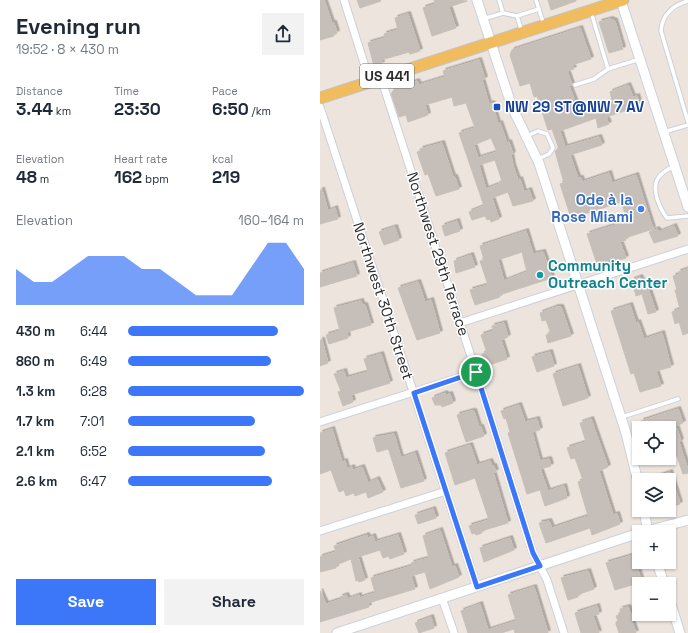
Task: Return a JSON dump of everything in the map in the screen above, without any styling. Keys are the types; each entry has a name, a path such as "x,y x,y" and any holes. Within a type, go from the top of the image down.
{"main road":[{"name":"US 441","path":"320,98 622,0"}],"street":[{"path":"344,0 375,80"},
{"path":"476,0 512,107 537,160 620,417 635,473"},
{"path":"622,0 688,207"},
{"name":"Northwest 29th Terrace","path":"375,80 460,323 533,553 547,580 564,633"},
{"name":"Northwest 30th Street","path":"320,107 477,587"},
{"path":"460,323 688,249"},
{"path":"320,422 476,372"},
{"path":"320,531 446,491"},
{"path":"670,525 688,520"},
{"path":"337,633 348,631 442,598 632,536"},
{"path":"442,598 454,633"},
{"path":"676,620 680,633"}],"lane":[{"path":"499,0 503,12"},
{"path":"536,0 544,26"},
{"path":"664,132 688,123 661,31 661,22 667,12 688,1"},
{"path":"482,19 503,12 517,16 539,9"},
{"path":"590,11 608,69"},
{"path":"517,16 522,33"},
{"path":"575,85 594,79 608,69 641,59"},
{"path":"526,136 538,131 547,134 553,148 549,154 537,160"},
{"path":"675,165 658,178 655,187 657,197 662,211 667,218 688,216"},
{"path":"620,417 678,399"}],"building":[{"path":"320,0 324,0 337,33 333,34 334,36 320,40"},
{"path":"357,0 380,0 381,1 360,8"},
{"path":"434,0 467,1 449,7 456,28 432,36 423,8 435,4"},
{"path":"548,0 576,0 576,1 551,10"},
{"path":"408,14 420,51 410,54 409,52 381,60 382,64 374,66 368,43 385,38 384,34 398,30 395,18"},
{"path":"610,19 615,21 623,49 609,53 599,22"},
{"path":"580,28 591,59 572,65 574,69 567,71 572,85 569,86 579,111 586,112 613,104 610,92 628,85 633,97 637,96 640,106 606,117 609,124 598,128 596,118 560,131 565,147 599,137 602,145 570,155 578,178 581,178 582,182 609,173 612,183 636,175 653,229 625,238 626,240 620,242 626,258 598,267 587,234 628,221 621,202 578,216 579,219 572,221 560,184 564,183 555,151 559,149 552,129 548,130 537,96 534,97 530,83 520,86 510,55 512,50"},
{"path":"479,60 485,79 482,80 489,104 492,103 498,124 500,123 507,143 509,142 513,154 511,155 513,166 518,180 520,179 524,192 529,190 533,201 513,206 508,192 492,198 499,219 491,222 490,219 487,220 485,216 472,220 469,212 484,206 459,133 475,128 466,103 454,106 452,97 425,105 428,115 408,122 406,115 399,117 391,94 395,88 417,81 419,85 445,77 443,71","holes":["491,138 497,152 478,158 474,145","495,160 502,181 499,182 499,184 486,189 479,165"]},
{"path":"442,143 453,177 455,177 459,189 436,196 428,174 425,175 417,152 421,151 420,149"},
{"path":"320,190 322,190 328,211 335,208 338,219 320,224"},
{"path":"457,221 460,231 445,236 442,226"},
{"path":"674,226 678,236 654,243 649,232 657,229 659,232"},
{"path":"395,227 399,240 384,245 379,232"},
{"path":"526,231 533,254 543,252 552,278 499,295 500,297 475,305 470,290 488,285 480,261 484,260 480,246","holes":["522,252 527,272 504,281 498,260"]},
{"path":"471,255 475,267 456,273 454,261"},
{"path":"353,263 357,276 320,287 320,273"},
{"path":"688,269 688,333 683,335 679,322 675,324 672,312 680,309 673,276 679,275 678,272"},
{"path":"640,277 643,283 646,282 656,312 648,314 642,294 636,296 632,280"},
{"path":"418,282 425,302 431,300 440,333 417,340 398,288"},
{"path":"361,301 362,305 365,305 371,325 347,332 348,338 329,344 326,335 340,331 334,308"},
{"path":"630,305 636,323 638,322 644,339 662,333 671,367 656,371 661,386 640,392 634,373 631,374 611,311"},
{"path":"556,307 561,307 571,336 548,343 546,335 551,334 546,320 542,321 540,313"},
{"path":"504,323 508,337 501,340 507,359 486,366 482,354 487,353 481,335 493,331 492,326"},
{"path":"320,340 322,340 328,363 320,366"},
{"path":"550,352 554,366 537,372 532,357"},
{"path":"381,354 390,383 351,395 353,402 343,406 338,392 341,391 334,374 344,371 346,378 368,372 364,359"},
{"path":"578,366 588,398 563,406 553,374"},
{"path":"445,393 446,395 450,394 453,403 442,407 442,405 435,405 432,398"},
{"path":"519,405 525,422 537,419 540,430 532,432 540,461 549,459 551,466 540,469 548,491 564,486 567,498 545,506 540,490 527,494 508,433 510,432 506,418 504,419 501,411"},
{"path":"678,409 683,423 676,426 676,421 641,421"},
{"path":"474,411 479,427 481,427 484,436 466,442 457,415"},
{"path":"591,419 608,467 599,471 613,515 617,514 620,524 592,535 590,528 546,543 539,523 549,521 552,528 588,516 578,482 583,480 575,458 571,459 567,448 586,442 580,423"},
{"path":"676,426 681,441 679,442 688,470 688,473 683,474 676,454"},
{"path":"332,429 342,462 345,461 347,469 352,467 353,470 362,467 368,483 377,479 383,492 368,498 366,492 355,496 354,493 346,496 344,490 339,492 331,470 320,474 320,433"},
{"path":"394,434 401,458 415,453 424,481 401,488 388,449 377,452 373,438"},
{"path":"470,445 477,465 490,461 492,466 494,466 496,472 493,472 508,523 481,531 482,533 476,535 475,533 472,534 469,526 489,520 475,478 455,485 445,453"},
{"path":"676,491 680,504 676,505"},
{"path":"433,509 436,518 418,524 415,515"},
{"path":"440,530 452,567 455,566 459,577 430,589 425,572 411,576 415,589 368,603 369,607 320,622 320,591 326,604 341,599 340,597 346,595 348,599 359,595 359,598 375,593 371,578 412,566 411,563 429,558 423,536"},
{"path":"367,535 368,538 373,536 375,542 398,535 404,554 390,559 389,556 383,558 380,550 358,557 365,580 359,582 358,580 356,581 351,559 336,565 336,568 320,572 320,557 336,552 334,546"},
{"path":"510,538 514,550 484,562 480,548"},
{"path":"632,555 632,569 638,569 640,577 632,577 632,585 615,590 606,563"},
{"path":"588,571 594,589 568,600 561,578"},
{"path":"534,587 548,633 515,633 514,629 501,633 468,633 461,611 480,604 488,630 516,621 508,595"},
{"path":"597,606 599,614 593,616 599,633 581,633 575,613"},
{"path":"628,607 636,633 619,633 616,624 618,621 616,616 621,614 620,609"},
{"path":"431,617 434,628 419,633 415,623"}],"place":[{"name":"NW 29 ST@NW 7 AV","path":"497,107"},
{"name":"Ode à la Rose Miami","path":"641,209"},
{"name":"Community Outreach Center","path":"540,275"}],"route":[{"path":"476,372 533,553 540,566 477,587 414,393 476,372"}]}
